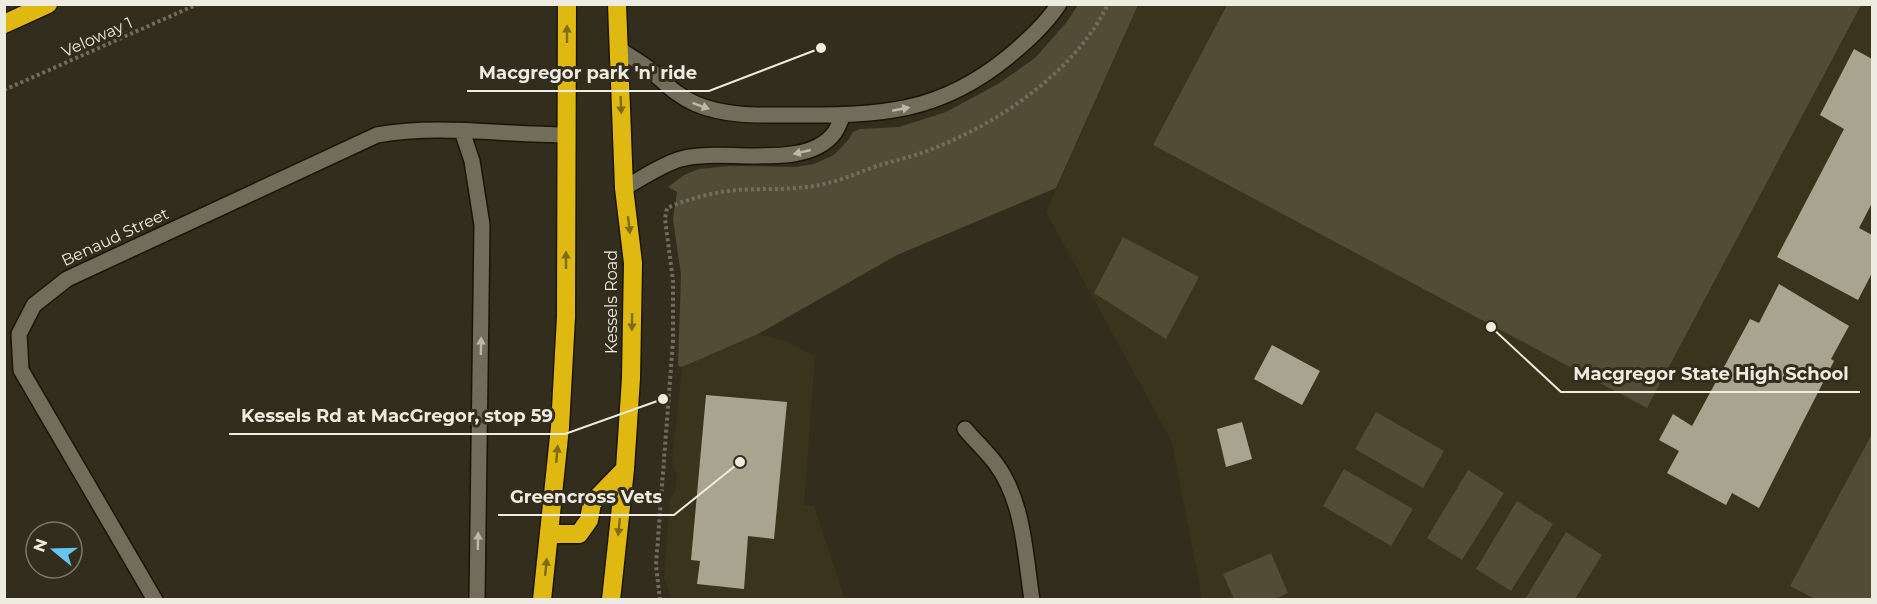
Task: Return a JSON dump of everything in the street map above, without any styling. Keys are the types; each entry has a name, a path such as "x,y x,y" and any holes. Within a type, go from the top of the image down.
{"highway":[{"path":"4,24 48,4"},
{"path":"542,600 560,427 566,317 567,4"},
{"name":"Kessels Road","path":"611,600 625,469 631,378 633,263 624,188 617,4"},
{"path":"550,534 579,534 589,520 592,503 625,469"}],"street":[{"path":"619,49 648,69 680,96 697,105 719,111 746,115 880,113 926,104 961,89 993,69 1025,43 1052,15 1059,4"},
{"path":"624,188 682,159 714,155 791,154 811,150 824,143 835,132 843,115"},
{"name":"Benaud Street","path":"155,600 21,370 20,334 34,305 67,279 377,135 404,130 566,135"},
{"path":"462,131 472,161 482,225 477,600"},
{"path":"964,429 997,465 1009,488 1019,515 1032,600"}],"path":[{"name":"Veloway 1","path":"4,90 198,4"},
{"path":"660,600 656,565 673,340 673,281 665,219 667,208 692,198 728,191 784,189 827,184 931,150 973,131 1017,105 1053,75 1081,45 1103,15 1108,4"}],"shaded area":[{"path":"1078,5 1138,5 1056,188 897,255 758,334 682,367 678,366 681,275 673,219 677,192 668,187 684,175 699,169 730,166 795,167 814,164 834,155 853,132 860,129 899,127 946,112 998,84 1035,58 1066,23"},
{"path":"1138,5 1872,5 1872,599 1202,599 1172,442 1046,212"},
{"path":"1227,5 1861,5 1647,408 1153,145"},
{"path":"1123,237 1199,277 1166,339 1094,293"},
{"path":"758,334 786,341 815,357 804,505 814,506 845,599 671,599 664,578 670,498 675,492 677,476 672,463 682,367"},
{"path":"1376,412 1444,451 1423,488 1355,449"},
{"path":"1872,434 1872,599 1815,599 1790,586"},
{"path":"1344,469 1413,509 1391,546 1323,506"},
{"path":"1468,470 1504,493 1462,560 1427,538"},
{"path":"1517,501 1553,524 1511,591 1476,569"},
{"path":"1566,532 1602,555 1575,599 1525,599"},
{"path":"1271,553 1288,593 1275,599 1234,599 1223,574"}],"building":[{"path":"1854,49 1872,59 1872,203 1859,228 1872,235 1872,273 1858,300 1777,257 1844,129 1820,115"},
{"path":"1779,284 1849,326 1831,359 1834,361 1759,508 1732,493 1726,505 1667,473 1679,451 1659,440 1673,414 1692,426 1750,319 1759,323"},
{"path":"1272,345 1320,371 1302,405 1254,379"},
{"path":"706,395 787,402 774,539 748,536 744,589 697,584 700,561 691,560"},
{"path":"1242,422 1252,459 1226,467 1217,429"}],"place":[{"name":"Macgregor park 'n' ride","path":"821,48"},
{"name":"Macgregor State High School","path":"1491,327"},
{"name":"Kessels Rd at MacGregor, stop 59","path":"663,399"},
{"name":"Greencross Vets","path":"740,462"}]}
